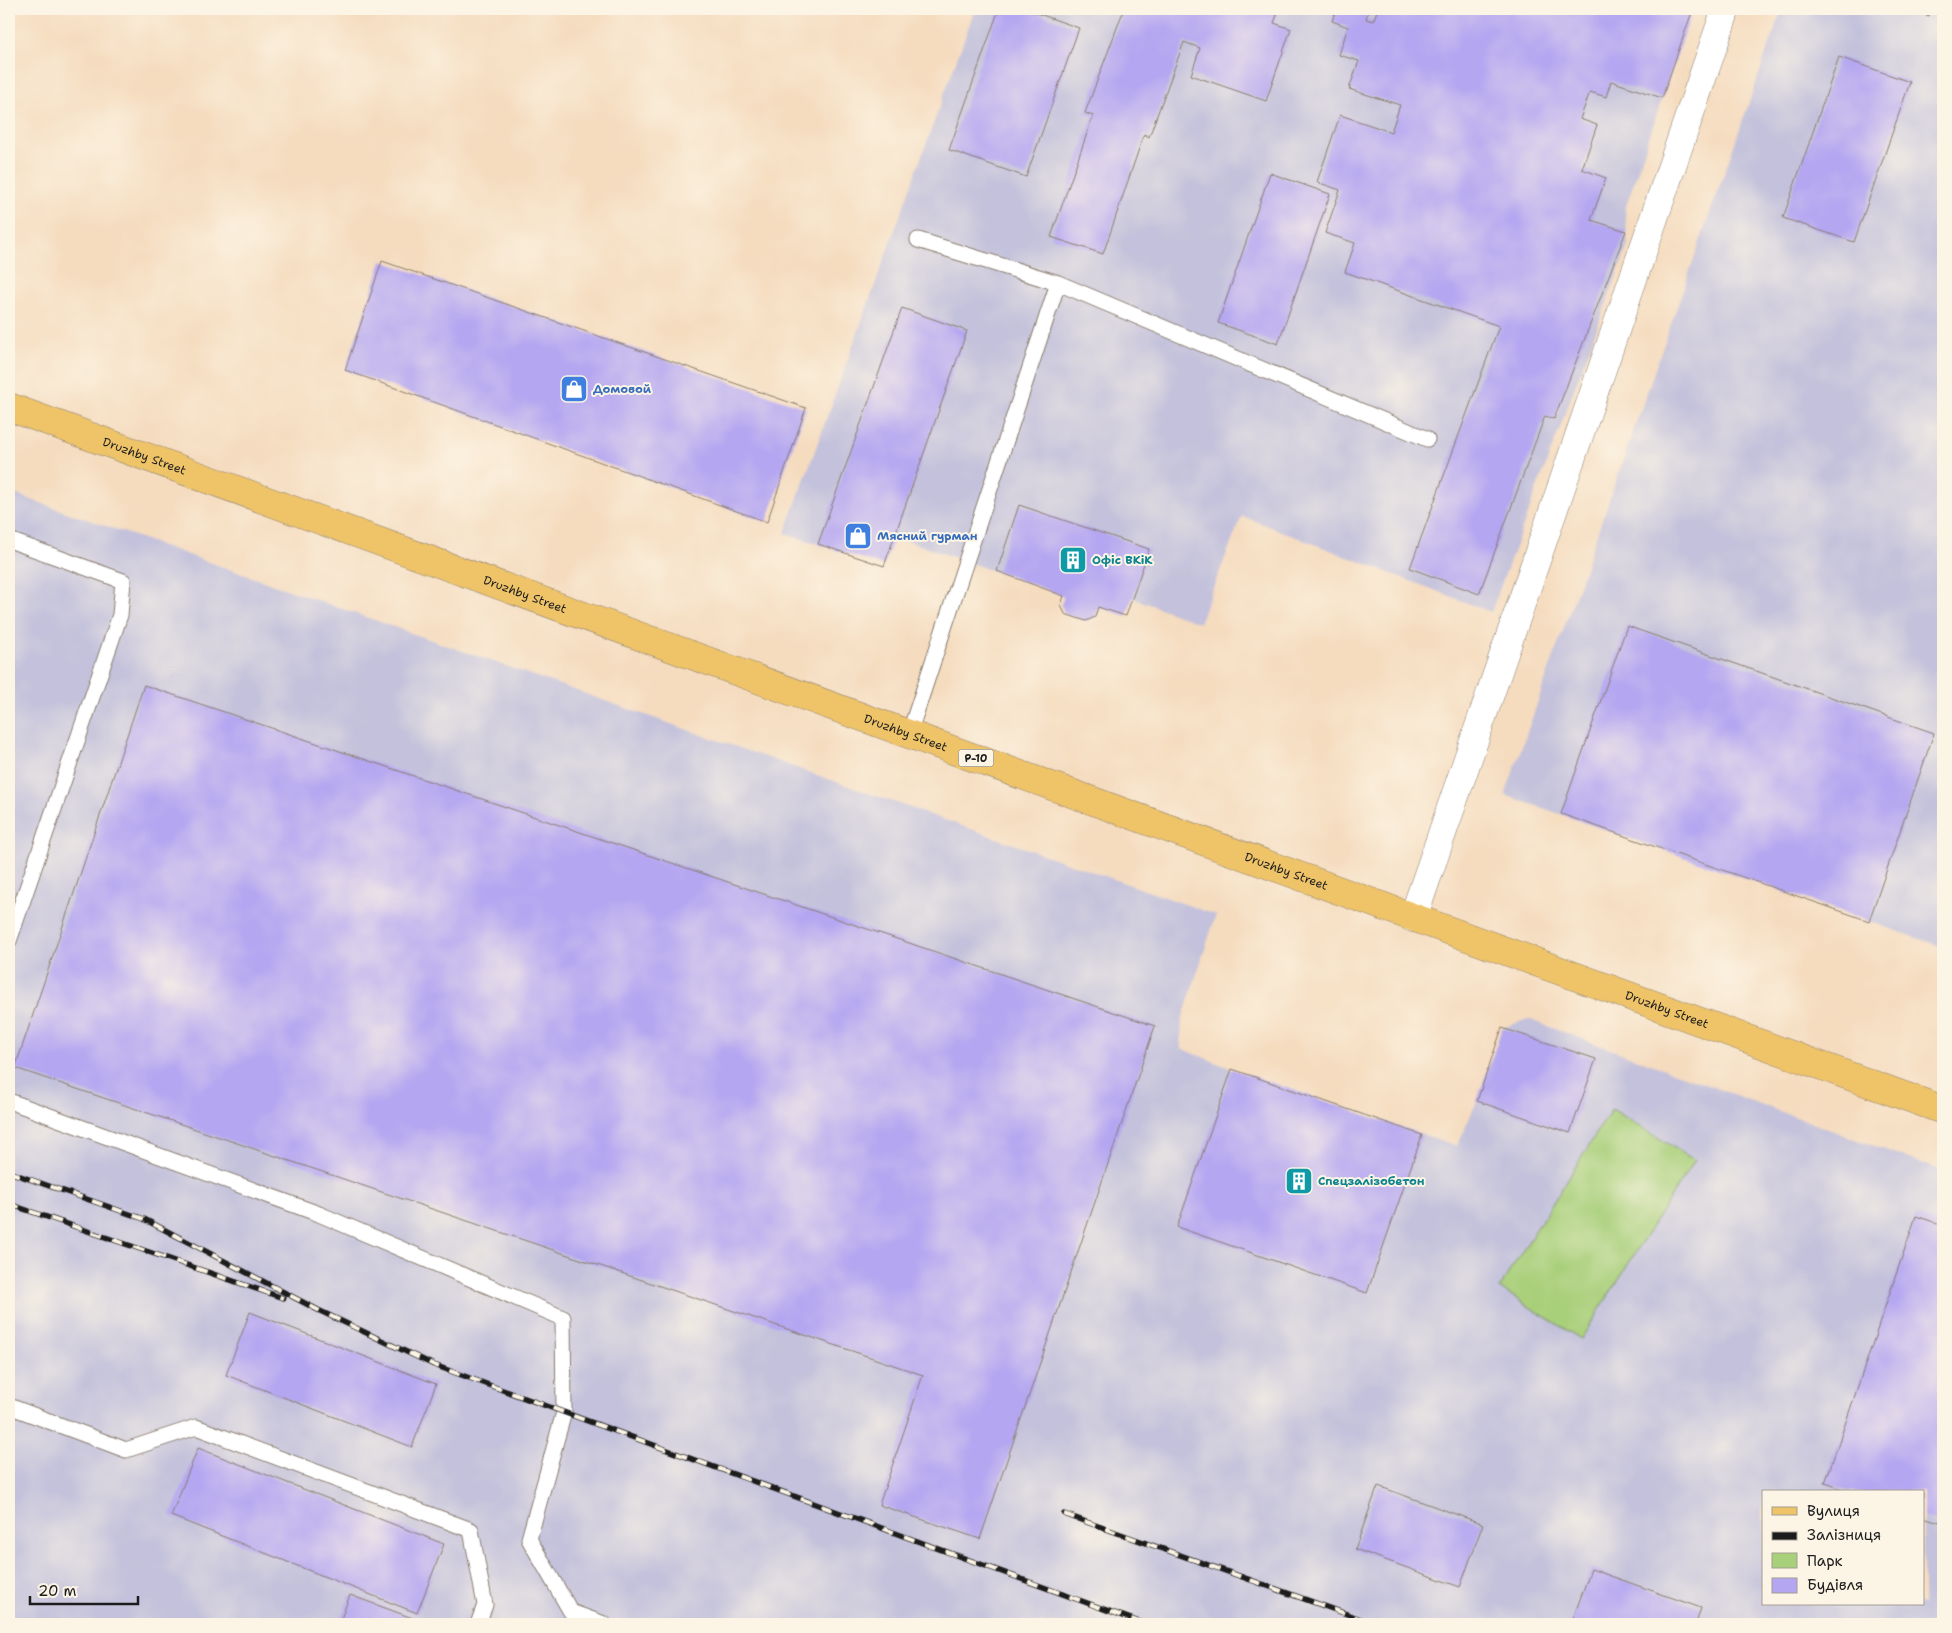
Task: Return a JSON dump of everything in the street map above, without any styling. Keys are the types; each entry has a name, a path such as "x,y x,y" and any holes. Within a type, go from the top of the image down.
{"main road":[{"name":"Druzhby Street","path":"9,407 1943,1110"}],"street":[{"path":"1413,918 1726,9"}],"lane":[{"path":"918,240 1058,283 1427,439"},
{"path":"909,734 1058,283"},
{"path":"9,540 123,581 120,615 9,941"},
{"path":"9,1101 318,1214 563,1318 564,1412 528,1539 571,1612 604,1624"},
{"path":"9,1406 126,1450 196,1427 471,1530 485,1605 478,1624"}],"shaded area":[{"path":"975,9 1692,9 1625,209 1628,245 1491,612 1242,516 1199,623 1133,598 1126,616 1099,607 1095,617 1086,621 1065,614 1061,605 1064,596 894,536 884,566 785,533"},
{"path":"1782,9 1943,9 1943,947 1505,795"},
{"path":"9,492 1216,915 1182,1020 1181,1048 1232,1069 1457,1146 1477,1101 1502,1028 1528,1019 1943,1171 1943,1624 9,1624"}],"green space":[{"path":"1612,1109 1694,1160 1581,1339 1499,1288"}],"building":[{"path":"999,9 1025,9 1079,28 1026,177 949,150"},
{"path":"1124,9 1279,9 1274,23 1291,29 1266,101 1191,75 1200,48 1184,42 1149,137 1144,134 1103,254 1051,237 1093,116 1085,113"},
{"path":"1336,9 1369,9 1366,19 1373,21 1377,11 1371,9 1693,9 1662,98 1611,81 1606,97 1590,92 1580,119 1597,125 1582,169 1606,178 1591,220 1626,231 1554,419 1545,416 1479,594 1410,568 1499,326 1345,272 1355,243 1325,233 1340,190 1317,182 1340,115 1391,132 1400,105 1349,89 1359,61 1339,55 1348,27 1332,21"},
{"path":"1908,9 1932,9 1929,16"},
{"path":"1839,57 1910,82 1854,242 1783,218"},
{"path":"1270,173 1330,194 1278,344 1218,323"},
{"name":"Домовой","path":"382,261 806,408 767,522 345,370"},
{"path":"902,308 967,331 884,566 818,544"},
{"name":"Офіс ВКіК","path":"1019,505 1149,549 1126,616 1098,607 1095,617 1086,621 1065,614 1061,605 1064,596 997,571"},
{"path":"1627,626 1934,733 1869,921 1561,814"},
{"path":"144,685 1155,1026 980,1539 879,1505 923,1375 15,1068"},
{"path":"1502,1028 1596,1059 1570,1133 1477,1101"},
{"name":"Спецзалізобетон","path":"1232,1069 1422,1135 1367,1293 1177,1227"},
{"path":"1916,1216 1943,1225 1943,1523 1924,1517 1924,1490 1845,1490 1825,1483"},
{"path":"250,1312 436,1384 412,1447 226,1375"},
{"path":"198,1448 444,1544 417,1613 171,1516"},
{"path":"1378,1486 1483,1524 1460,1587 1355,1549"},
{"path":"1591,1569 1701,1608 1696,1624 1571,1624"},
{"path":"350,1595 415,1619 413,1624 339,1624"}],"railway":[{"path":"9,1172 144,1219 318,1310 434,1365 1145,1624"},
{"path":"9,1204 283,1298"},
{"path":"1064,1514 1375,1624"}],"place":[{"name":"Домовой","path":"574,389"},
{"name":"Мясний гурман","path":"858,536"},
{"name":"Офіс ВКіК","path":"1073,560"},
{"name":"Спецзалізобетон","path":"1299,1181"}]}
